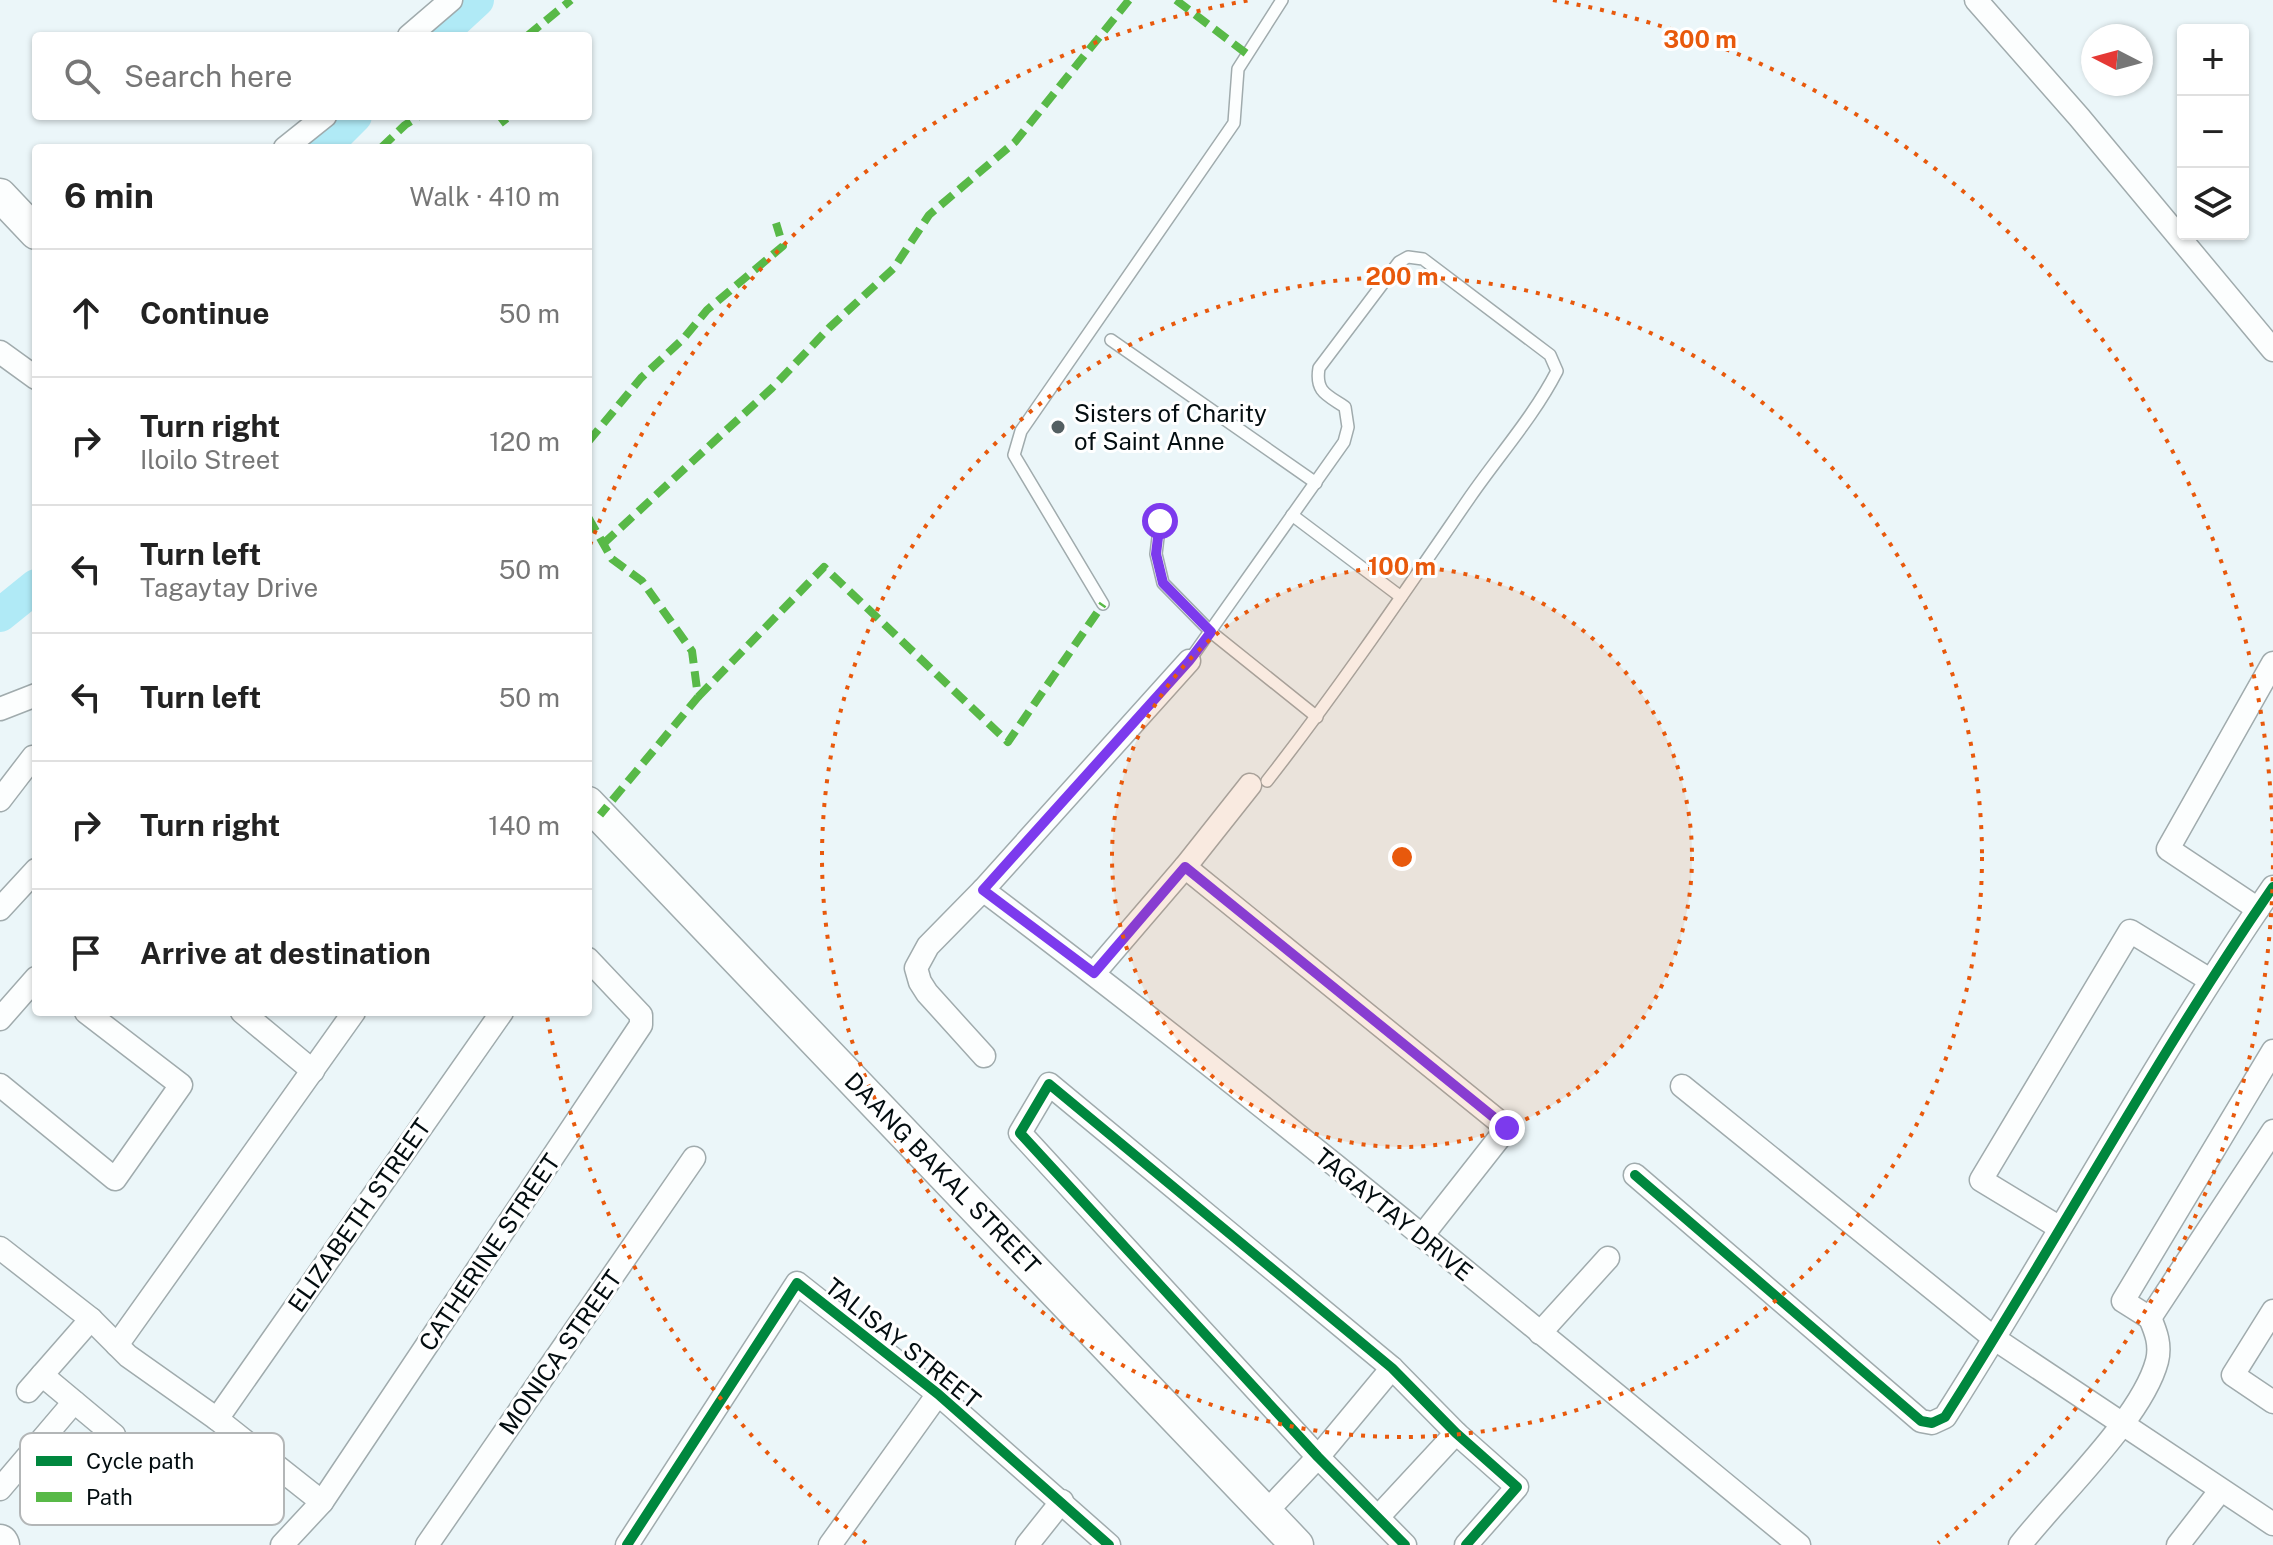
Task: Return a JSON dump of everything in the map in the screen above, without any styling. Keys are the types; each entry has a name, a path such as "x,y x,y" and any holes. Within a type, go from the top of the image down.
{"street":[{"path":"414,32 451,0"},
{"path":"1976,0 2079,117 2273,350"},
{"path":"290,144 320,120"},
{"path":"0,195 32,229"},
{"path":"0,352 32,375"},
{"path":"984,1056 927,993 916,968 928,946 983,890 1189,661"},
{"path":"2258,909 2168,849 2273,663"},
{"path":"0,709 32,697"},
{"path":"0,800 32,758"},
{"path":"1094,973 1258,783"},
{"name":"DAANG BAKAL STREET","path":"592,807 1297,1545"},
{"path":"1185,867 1507,1128 1422,1236"},
{"path":"0,909 32,874"},
{"path":"1635,1175 1921,1421 1932,1423 1945,1417 1995,1339 2210,980 2273,887"},
{"name":"TAGAYTAY DRIVE","path":"983,890 1094,973 1422,1236 1799,1545"},
{"path":"2060,1228 1981,1180 2130,931 2210,980"},
{"name":"CATHERINE STREET","path":"282,1545 322,1502 641,1025 641,1015 592,963"},
{"path":"0,1019 32,983"},
{"path":"0,1085 115,1179 181,1085 91,1016"},
{"path":"247,1016 313,1071"},
{"path":"117,1345 351,1016"},
{"name":"ELIZABETH STREET","path":"217,1419 499,1016"},
{"path":"2020,1545 2122,1424 2139,1396 2157,1359 2157,1336 2150,1318 2123,1301 2273,1051"},
{"path":"1405,1545 1318,1457 1020,1133 1049,1084 1392,1368 1456,1433 1517,1487 1466,1545"},
{"path":"1682,1086 1995,1339 2273,1524"},
{"path":"2150,1318 2273,1131"},
{"name":"MONICA STREET","path":"427,1545 694,1158"},
{"path":"0,1248 91,1319 128,1356 235,1433"},
{"path":"1540,1333 1608,1258"},
{"name":"TALISAY STREET","path":"627,1545 797,1283 938,1394 1109,1545"},
{"path":"2273,1311 2233,1375 2273,1402"},
{"path":"91,1319 35,1383 74,1402 112,1433"},
{"path":"1266,1512 1318,1457 1392,1368"},
{"path":"830,1545 938,1394"},
{"path":"48,1433 74,1402"},
{"path":"1379,1516 1456,1433"},
{"path":"0,1489 20,1465"},
{"path":"284,1472 322,1502"},
{"path":"2178,1545 2220,1491"},
{"path":"1027,1545 1062,1501"}],"lane":[{"path":"1103,604 1014,455 1021,431 1234,123 1238,69 1282,0"},
{"path":"1189,661 1339,451 1348,427 1345,407 1323,392 1317,381 1319,368 1399,262 1408,257 1423,259 1550,355 1557,371 1539,404 1493,463 1317,717 1258,783"},
{"path":"1111,340 1316,483"},
{"path":"1292,515 1401,597"},
{"path":"1160,521 1156,554 1163,583 1211,632 1317,717"}],"waterway":[{"path":"442,32 477,0"},
{"path":"327,144 351,120"},
{"path":"0,615 32,589"}],"marked path":[{"path":"532,32 571,0"},
{"path":"603,544 772,388 830,327 894,268 929,215 1015,142 1129,0"},
{"path":"1176,0 1247,54"},
{"path":"385,144 413,120"},
{"path":"503,120 506,124"},
{"path":"592,437 641,378 684,338 707,310 783,246 776,223"},
{"path":"592,524 612,559 642,581 692,651 698,697 600,815"},
{"path":"698,697 824,567 1008,742 1103,604"}],"cycle path":[{"path":"1635,1175 1921,1421 1932,1423 1945,1417 2188,1017 2273,887"},
{"path":"1405,1545 1318,1457 1020,1133 1049,1084 1392,1368 1456,1433 1517,1487 1466,1545"},
{"path":"627,1545 797,1283 938,1394 1109,1545"}],"place":[{"name":"Sisters of Charity of Saint Anne","path":"1058,427"}],"route":[{"path":"1160,521 1156,554 1163,583 1211,632 1189,661 983,890 1094,973 1185,867 1507,1128"}]}
